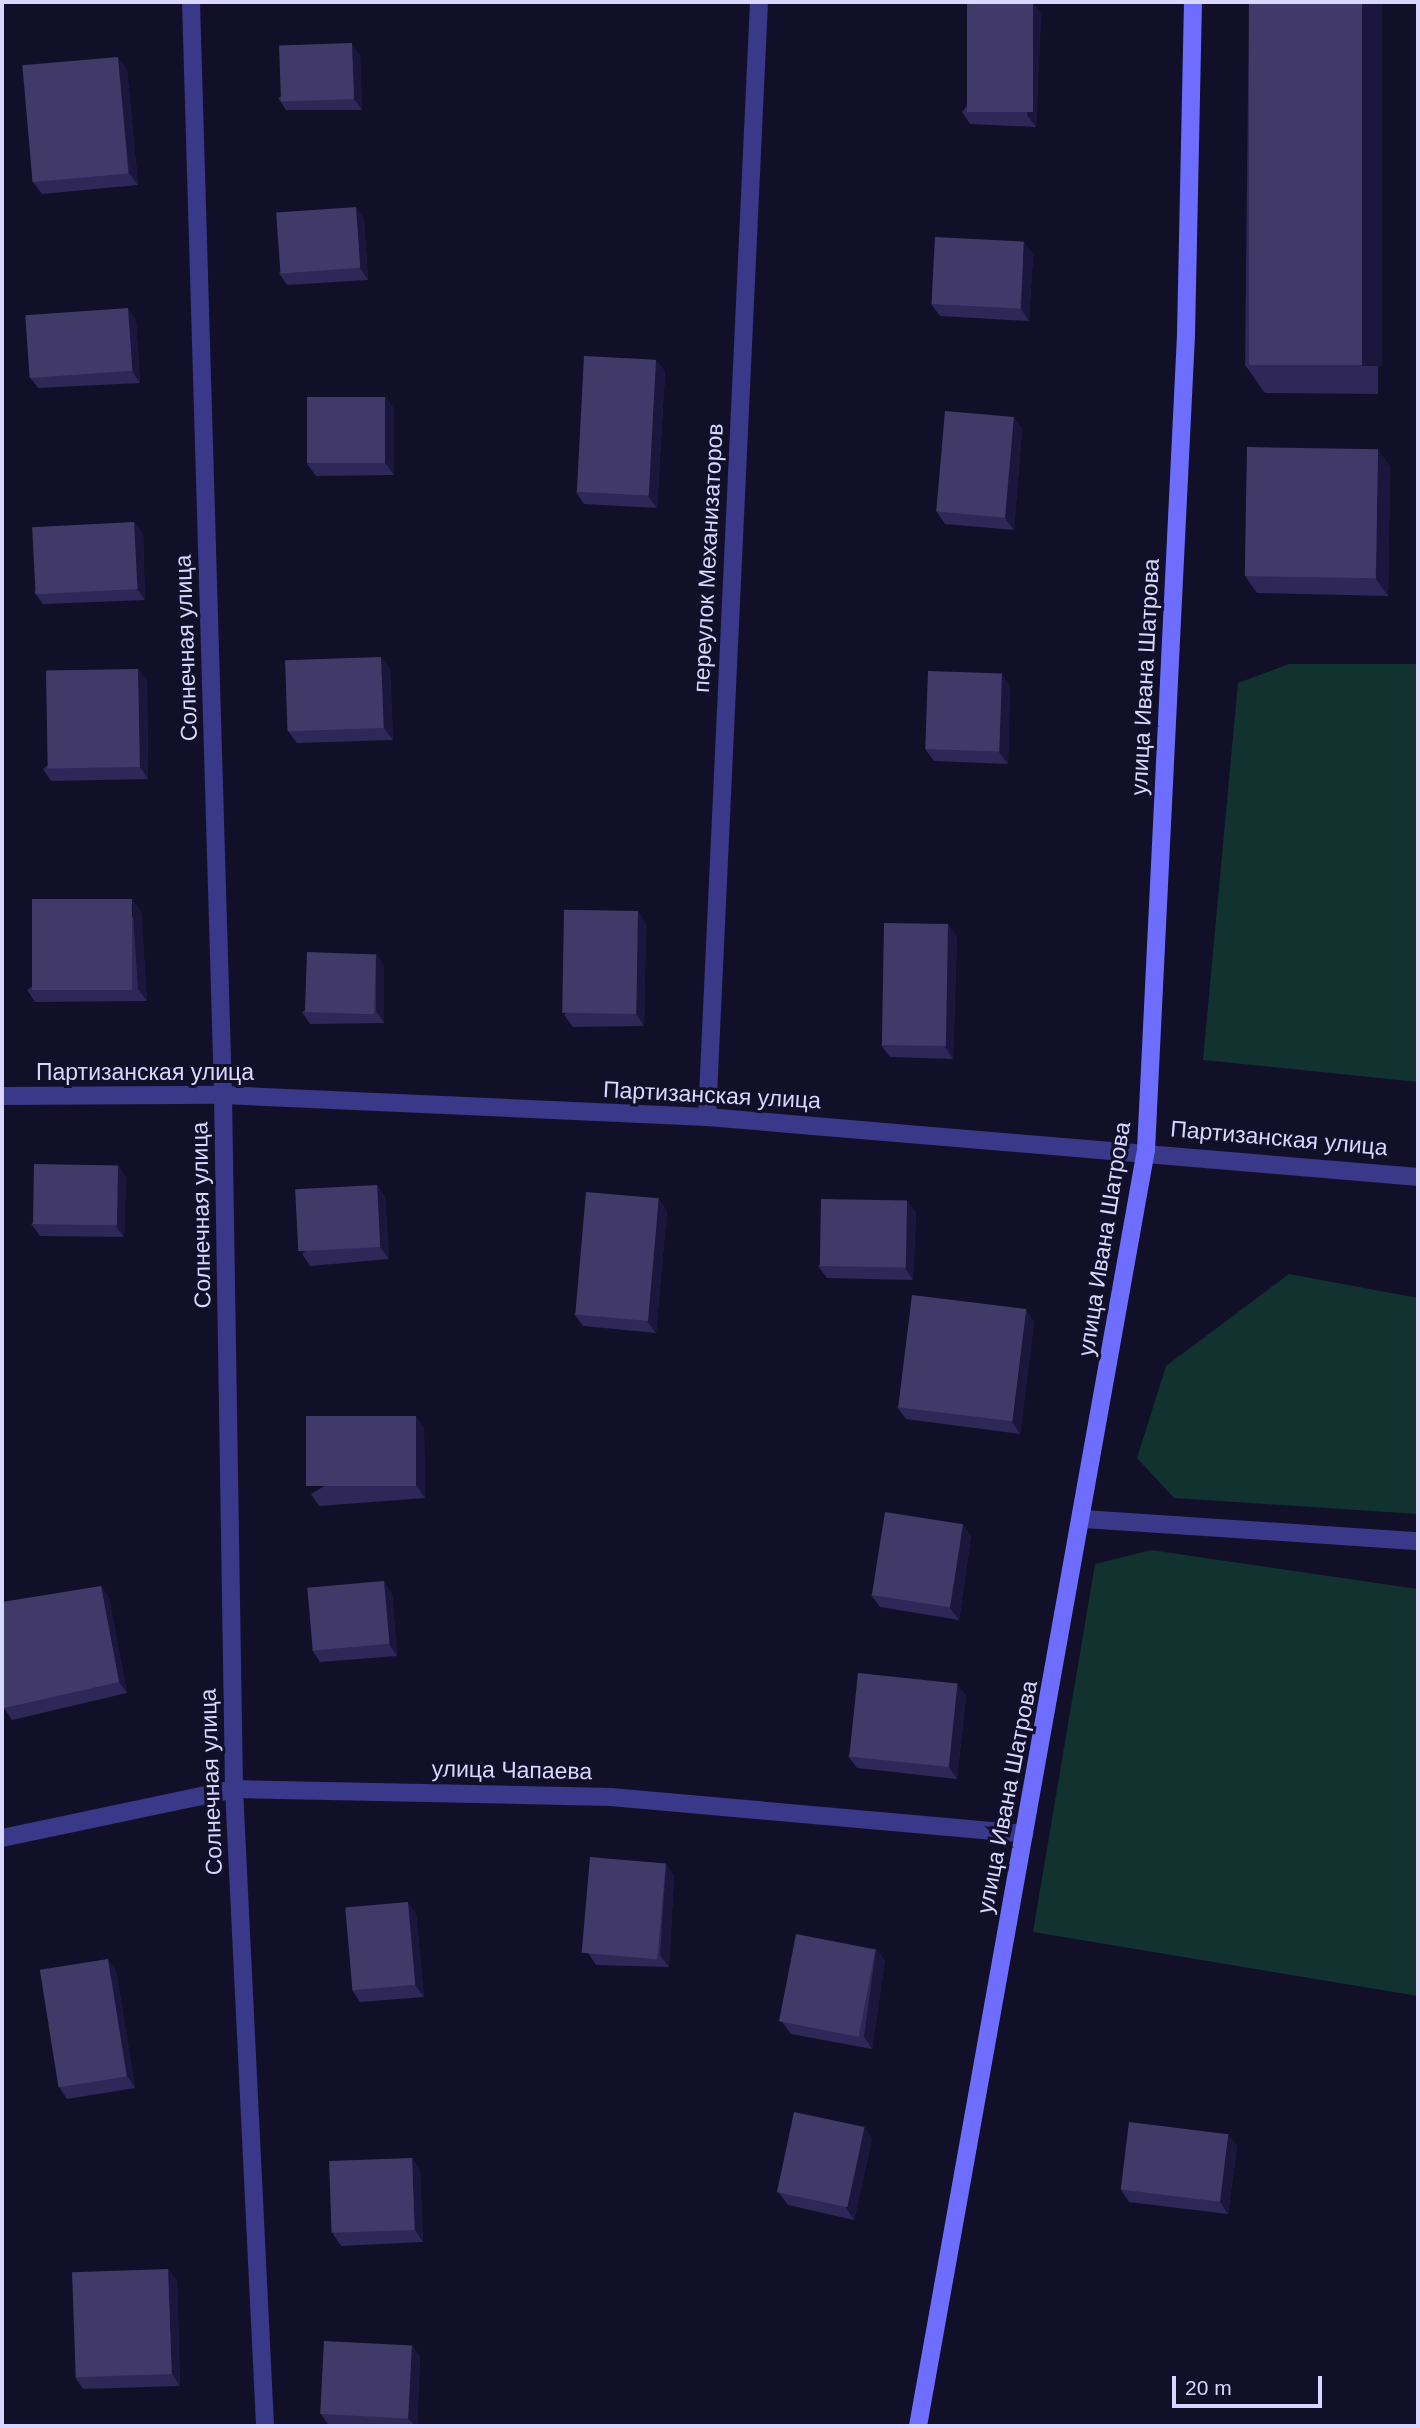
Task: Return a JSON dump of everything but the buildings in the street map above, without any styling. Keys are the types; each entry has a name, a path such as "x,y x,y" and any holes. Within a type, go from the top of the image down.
{"main road":[{"name":"улица Ивана Шатрова","path":"918,2426 1024,1834 1084,1519 1146,1150 1186,335 1193,2"}],"street":[{"name":"Солнечная улица","path":"191,2 223,1095 234,1789 265,2426"},
{"name":"переулок Механизаторов","path":"707,1117 759,2"},
{"name":"Партизанская улица","path":"2,1096 223,1095 707,1117 1146,1150 1418,1177"},
{"path":"1084,1519 1418,1541"},
{"name":"улица Чапаева","path":"2,1838 234,1789 611,1797 1024,1834"}],"green space":[{"path":"1289,664 1418,664 1418,1082 1203,1060 1238,683"},
{"path":"1289,1274 1418,1298 1418,1514 1174,1498 1137,1458 1166,1366"},
{"path":"1151,1550 1418,1589 1418,1996 1033,1932 1095,1564"}]}
